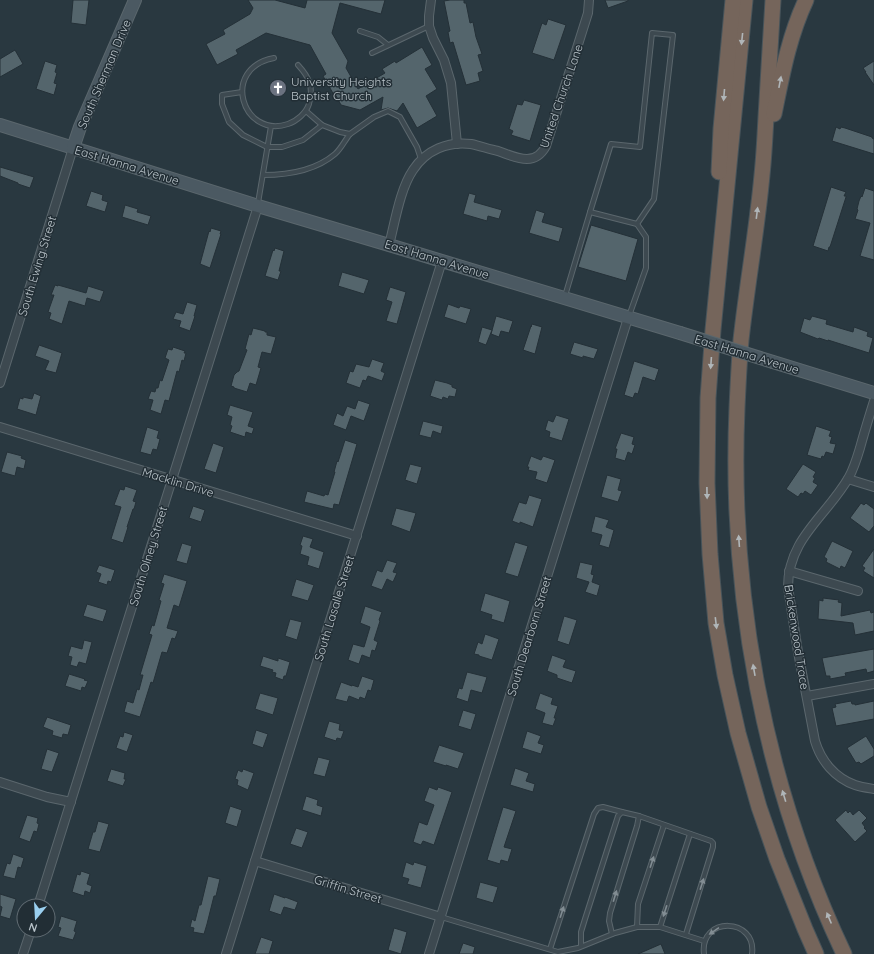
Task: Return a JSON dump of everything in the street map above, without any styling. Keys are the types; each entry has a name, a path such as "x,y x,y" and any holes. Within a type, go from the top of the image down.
{"highway":[{"path":"733,0 721,129 713,330 707,420 707,509 714,605 721,658 731,704 759,807 789,891 816,954"},
{"path":"713,330 746,0"},
{"path":"774,0 762,176 741,340 737,409 737,511 744,604 749,640 759,696 771,747 782,789 796,832 812,877 844,954"},
{"path":"762,176 784,62 792,34 805,0"}],"main road":[{"name":"South Sherman Drive","path":"73,148 80,127 135,0"},
{"name":"East Hanna Avenue","path":"0,125 258,206 874,393"}],"street":[{"path":"431,0 429,16 430,26 433,38 444,60 451,83 457,144"},
{"name":"United Church Lane","path":"389,245 404,188 412,171 421,160 432,151 444,146 471,144 519,158 528,159 535,157 542,152 546,146 588,13 589,0"},
{"name":"South Ewing Street","path":"0,383 73,148"},
{"name":"South Olney Street","path":"41,898 258,206"},
{"name":"South Lasalle Street","path":"226,954 442,261"},
{"name":"South Dearborn Street","path":"430,954 628,318"},
{"name":"Brickenwood Trace","path":"874,402 854,466 848,479 802,539 789,571 788,583 788,596 806,696 815,741 821,757 832,771 846,781 858,786 874,789"},
{"name":"Macklin Drive","path":"0,427 356,536"},
{"path":"848,479 874,487"},
{"path":"789,571 858,591"},
{"path":"806,696 874,684"},
{"path":"0,782 47,797 71,802"},
{"name":"Griffin Street","path":"255,861 441,917"},
{"path":"23,954 28,938"}],"lane":[{"path":"372,52 430,26"},
{"path":"360,31 378,37 388,45"},
{"path":"564,298 611,144 640,147 652,33 673,35 654,199 637,224"},
{"path":"274,58 266,59 256,64 248,73 243,83 242,92 245,106 251,115 260,122 271,126 282,126 293,123 302,116 309,106 311,95 310,84 306,73 298,65"},
{"path":"242,92 222,94 222,104 229,122 243,135 267,147 282,147 303,140 322,125"},
{"path":"306,111 322,125 350,134"},
{"path":"263,175 294,173 316,167 336,153 350,134 374,117 388,111 400,117 417,147 421,160"},
{"path":"258,206 271,126"},
{"path":"590,212 637,224 646,237 646,268 628,318"},
{"path":"550,949 594,814 598,808 603,807 639,816 713,843 686,934"},
{"path":"581,946 581,932 618,816 622,812"},
{"path":"612,934 609,920 610,913 639,816"},
{"path":"637,927 638,904 664,825"},
{"path":"660,927 690,834"},
{"path":"441,917 558,952 569,952 612,934 637,927 660,927 686,934 704,941"},
{"path":"704,954 704,941 715,928 723,925 732,925 740,928 746,933 751,940 753,949 752,954"}],"building":[{"path":"73,0 89,0 86,25 71,23"},
{"path":"248,0 275,0 305,8 307,0 385,0 381,14 340,3 332,33 348,61 346,68 358,89 385,73 382,69 395,61 396,63 422,47 432,65 425,69 437,89 426,96 437,116 417,128 403,103 397,111 388,108 381,110 383,97 360,110 341,105 323,76 326,74 310,45 266,33 236,50 238,54 217,65 206,44 225,34 223,30 250,14 253,8"},
{"path":"464,0 464,3 466,3 470,23 473,22 482,54 478,55 483,71 478,73 480,81 466,85 453,42 450,43 448,32 450,31 444,1"},
{"path":"605,0 628,0 628,1 608,8"},
{"path":"548,19 566,25 554,60 532,53 542,23 546,25"},
{"path":"15,50 23,64 0,77 0,59"},
{"path":"45,61 57,65 55,72 57,73 54,83 57,84 54,95 36,89"},
{"path":"874,61 874,85 863,68"},
{"path":"524,100 541,105 530,141 511,135 513,131 509,129 517,104 522,105"},
{"path":"836,127 840,129 841,127 845,128 872,137 874,139 874,154 832,141"},
{"path":"0,167 34,177 30,188 0,176"},
{"path":"831,187 846,192 844,196 846,197 828,251 813,246"},
{"path":"865,188 874,191 874,260 860,256 870,223 855,219 859,201"},
{"path":"91,191 103,195 102,200 108,202 105,212 86,206"},
{"path":"469,193 476,195 474,202 502,210 499,219 488,216 487,221 463,214"},
{"path":"125,205 138,209 137,212 151,216 148,225 122,217"},
{"path":"536,210 545,213 542,222 563,228 559,242 529,233"},
{"path":"591,225 638,239 626,281 578,267"},
{"path":"211,228 221,231 221,234 210,268 200,264"},
{"path":"275,248 284,251 278,280 265,276 273,250 274,251"},
{"path":"342,272 369,280 364,294 338,286"},
{"path":"55,285 86,293 88,286 104,291 100,302 87,298 85,306 69,301 62,324 49,319 51,313 48,312 54,295 51,295"},
{"path":"390,287 406,292 397,324 386,321 392,302 386,300"},
{"path":"187,302 197,305 190,331 179,327 181,321 173,319 176,312 183,314"},
{"path":"448,304 459,308 460,306 471,309 466,324 444,317"},
{"path":"496,316 513,321 509,333 501,331 499,337 491,334"},
{"path":"812,316 827,320 826,324 853,332 854,327 868,332 867,336 873,338 869,353 828,340 818,339 800,332 804,318 810,320"},
{"path":"532,324 542,327 535,354 523,350"},
{"path":"482,327 492,330 486,345 478,342"},
{"path":"253,328 265,331 267,332 267,335 276,337 271,354 262,352 258,367 261,368 256,385 250,383 247,392 231,386 234,375 239,371 247,350 245,349 249,334 251,335"},
{"path":"574,342 598,349 594,359 583,356 583,358 570,354"},
{"path":"39,345 62,353 56,373 45,370 49,361 35,356"},
{"path":"173,347 185,351 184,353 186,353 184,361 182,360 179,372 177,371 169,401 165,400 161,414 150,410 153,400 148,399 151,391 155,392 156,388 158,388 160,380 162,381 169,360 165,358 168,349 172,350"},
{"path":"372,359 384,363 381,371 385,373 382,381 368,376 366,381 363,380 360,388 346,383 350,371 353,372 356,364 369,367"},
{"path":"634,361 659,369 655,381 643,377 638,394 635,393 633,398 624,395"},
{"path":"435,380 452,385 452,387 457,389 455,397 449,396 448,399 443,397 442,400 430,396"},
{"path":"34,393 41,396 36,415 17,409 20,398 23,399 23,397 32,399"},
{"path":"358,400 370,404 364,421 351,416 346,430 333,425 337,413 343,416 347,406 355,409"},
{"path":"230,405 253,412 248,426 254,428 252,434 246,432 245,437 230,432 232,417 227,415"},
{"path":"556,415 569,419 562,441 549,437 550,432 545,430 548,420 553,422"},
{"path":"423,421 443,426 441,434 433,431 431,438 419,435"},
{"path":"816,426 831,431 829,436 832,437 830,443 836,444 833,454 826,452 824,457 822,456 821,459 807,455"},
{"path":"147,427 159,431 157,438 160,439 157,450 153,449 151,455 140,452"},
{"path":"621,433 634,437 632,444 635,445 632,454 628,452 625,461 615,458 617,449 615,449"},
{"path":"345,440 357,444 339,505 334,504 333,509 304,502 307,491 324,496 325,494 328,495 337,461 338,462"},
{"path":"213,443 224,447 216,473 204,469"},
{"path":"7,452 22,456 21,458 26,460 24,469 17,467 15,476 1,472"},
{"path":"531,456 541,460 543,456 555,460 547,483 535,479 537,472 528,470 529,467 527,467"},
{"path":"410,464 422,467 417,484 405,480"},
{"path":"803,464 816,472 813,477 815,478 813,482 818,485 811,495 805,491 798,497 786,489"},
{"path":"607,475 621,479 618,490 622,491 618,502 601,497"},
{"path":"125,486 137,490 133,501 136,502 123,543 111,539 121,507 114,505 120,489 124,490"},
{"path":"529,495 542,499 533,527 520,522 520,524 512,521 519,502 526,504"},
{"path":"861,503 864,505 866,503 874,509 874,526 869,532 850,518"},
{"path":"193,506 205,510 201,522 189,518"},
{"path":"396,508 416,513 410,532 391,525"},
{"path":"595,516 609,520 606,527 614,530 609,548 599,545 602,535 591,532"},
{"path":"303,536 313,539 310,547 324,552 319,569 307,565 309,557 300,554 302,546 300,545"},
{"path":"832,541 853,551 845,568 841,566 840,569 826,562 827,559 824,557"},
{"path":"515,542 528,546 518,577 505,573"},
{"path":"182,543 192,546 187,564 176,561"},
{"path":"874,549 874,578 863,571 865,568 862,566"},
{"path":"387,560 397,563 393,572 397,573 393,582 387,579 382,590 371,586 377,570 382,572"},
{"path":"580,562 593,565 591,574 594,575 592,582 600,585 597,596 585,592 589,582 576,578"},
{"path":"99,565 115,570 111,582 108,581 107,585 98,582 101,574 96,572"},
{"path":"164,574 187,581 179,607 174,605 167,628 178,631 175,639 172,638 167,653 162,652 153,683 151,682 140,717 124,712 127,701 133,703 137,689 139,690 143,675 140,675 152,635 149,634 152,625 154,626 161,601 159,600 164,584 161,583"},
{"path":"296,579 314,585 308,601 291,596"},
{"path":"485,593 510,601 504,623 491,619 492,615 480,611"},
{"path":"823,598 839,600 838,602 842,603 841,616 870,610 871,613 874,612 874,631 855,635 853,623 818,619 819,600 823,601"},
{"path":"87,604 107,610 103,622 83,616"},
{"path":"365,606 382,612 374,640 378,642 375,651 372,650 370,658 362,655 359,664 348,660 353,644 364,647 370,627 360,623"},
{"path":"564,616 577,620 569,645 557,641"},
{"path":"290,619 302,622 297,640 285,636"},
{"path":"485,634 499,639 492,660 474,654 478,642 482,644"},
{"path":"84,640 92,642 86,664 79,662 77,667 70,665 72,657 68,656 71,646 82,649"},
{"path":"874,649 874,671 867,673 866,669 845,673 846,676 830,679 830,676 826,676 822,658"},
{"path":"552,655 566,660 563,667 576,671 572,683 557,678 557,675 547,671"},
{"path":"263,656 278,661 278,658 290,662 286,676 284,676 283,680 275,677 276,673 272,672 273,670 260,666"},
{"path":"467,672 487,677 482,693 471,690 468,702 456,698 459,688 462,689"},
{"path":"69,674 88,681 85,688 82,687 81,691 65,686"},
{"path":"362,676 374,680 371,691 368,690 365,699 360,697 359,700 349,696 347,702 335,699 341,682 358,687"},
{"path":"260,693 278,698 273,715 255,709"},
{"path":"540,693 553,698 551,704 558,706 553,726 542,723 545,713 535,709"},
{"path":"851,701 852,704 855,705 874,701 874,719 836,726 832,708 836,707 835,704"},
{"path":"463,710 476,714 471,730 458,726"},
{"path":"47,717 71,725 68,735 63,734 62,738 52,735 53,731 43,727"},
{"path":"329,721 340,724 339,730 344,731 341,739 337,738 336,741 324,737"},
{"path":"256,730 268,734 263,748 252,744"},
{"path":"527,731 541,736 538,743 544,745 541,754 522,748"},
{"path":"124,732 133,735 127,752 116,748 120,736 123,737"},
{"path":"866,736 874,749 874,756 861,764 859,762 856,763 847,748"},
{"path":"439,745 464,753 458,769 433,762"},
{"path":"47,749 59,753 52,772 41,769"},
{"path":"318,757 330,760 325,777 313,774"},
{"path":"515,768 529,773 526,781 535,784 533,792 510,785"},
{"path":"111,769 125,773 124,779 126,779 123,786 107,781"},
{"path":"243,769 254,773 248,790 237,785 238,780 235,779 238,770 242,772"},
{"path":"429,787 437,790 438,787 452,792 434,845 423,841 421,845 413,842 419,822 427,825 434,805 424,801"},
{"path":"306,796 318,800 317,805 323,807 321,816 302,810"},
{"path":"230,806 242,810 237,827 225,823"},
{"path":"503,807 516,811 504,847 512,849 508,862 501,860 500,864 487,860"},
{"path":"846,810 848,813 850,811 853,815 859,810 867,818 862,823 867,831 855,842 835,820"},
{"path":"27,815 38,818 37,823 39,824 37,832 34,831 30,842 19,838"},
{"path":"98,821 109,824 100,852 88,849"},
{"path":"296,828 308,832 302,848 290,844"},
{"path":"13,854 24,858 21,868 18,867 15,879 3,876 7,863 10,864"},
{"path":"406,862 413,865 414,862 427,866 421,888 407,884 409,879 402,877"},
{"path":"81,871 90,874 87,884 92,886 90,893 85,891 84,896 72,892 77,874 80,875"},
{"path":"208,876 220,879 204,934 193,932 194,928 190,927 192,919 195,921 199,905 201,905"},
{"path":"480,882 498,887 493,903 476,898"},
{"path":"0,894 16,899 10,919 0,916 2,907 0,906"},
{"path":"274,894 298,902 295,910 284,907 281,915 269,911"},
{"path":"61,916 77,921 74,931 76,932 73,940 58,936 61,928 58,927"},
{"path":"394,928 407,932 401,954 388,950"},
{"path":"261,937 273,941 269,954 255,954"},
{"path":"463,943 475,947 473,954 459,954"},
{"path":"661,944 665,954 638,954"}],"place":[{"name":"University Heights Baptist Church","path":"278,88"}]}
